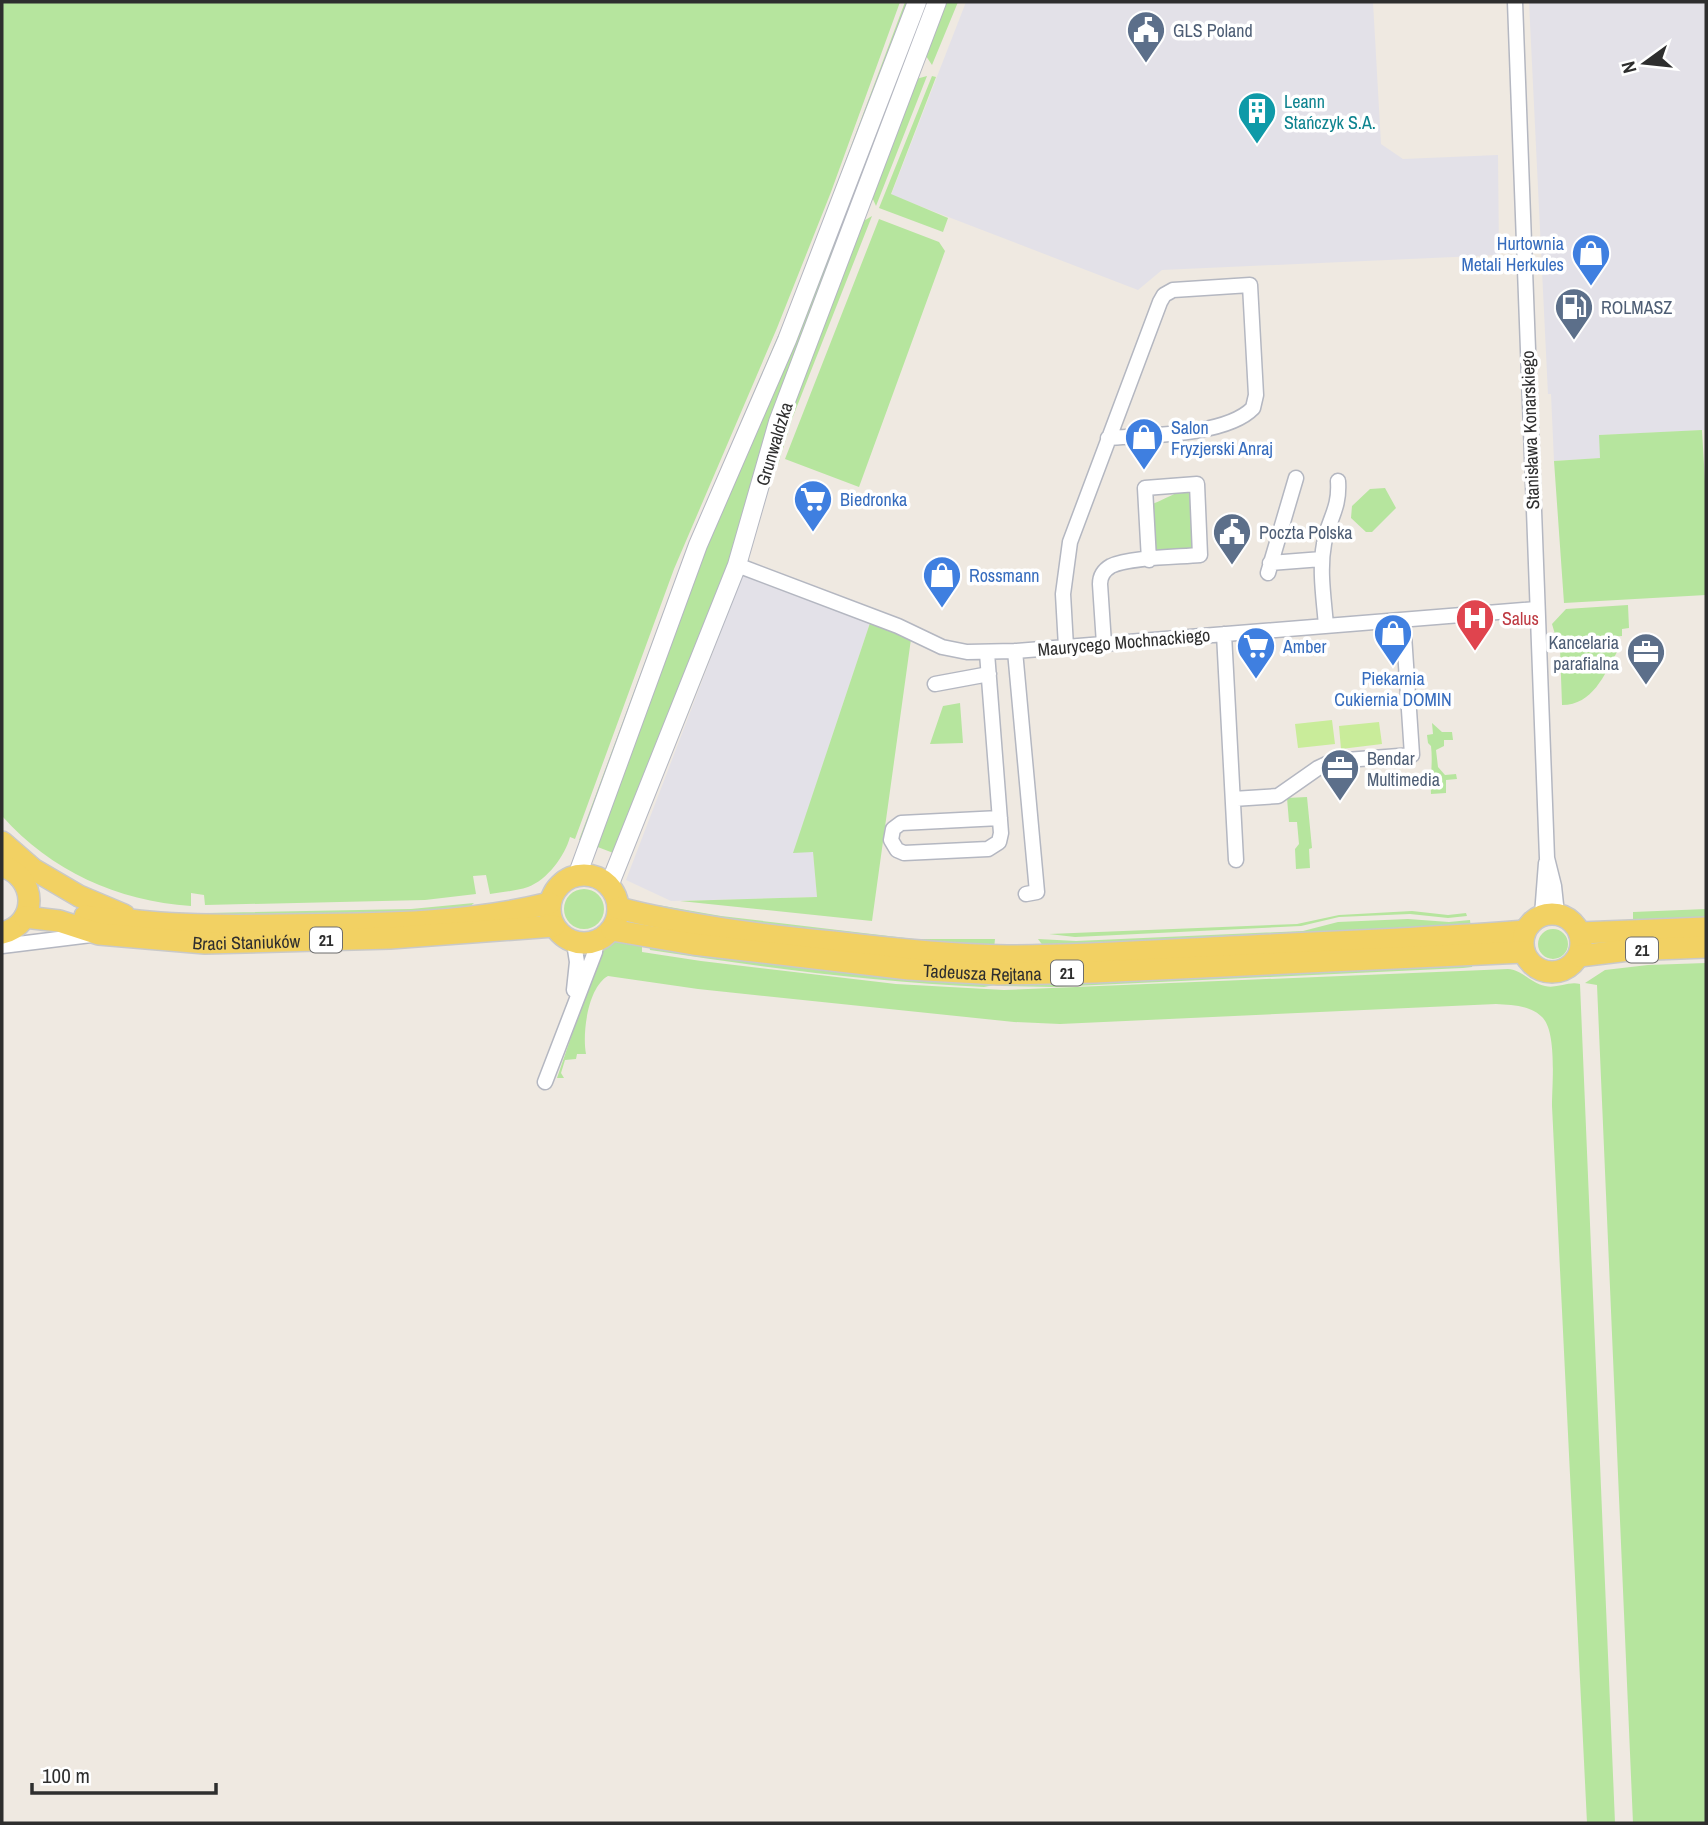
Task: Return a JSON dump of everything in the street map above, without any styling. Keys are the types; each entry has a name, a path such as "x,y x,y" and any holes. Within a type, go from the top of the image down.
{"main road":[{"name":"21","path":"2,842 33,869 79,896 135,921"},
{"path":"2,866 18,875 25,883 27,910 18,925 2,933"},
{"path":"574,943 554,926 550,903 559,885 577,876 589,875 600,879 614,893 618,908 604,936"},
{"name":"Braci Staniuków","path":"27,910 199,927 422,922 486,916 550,903"},
{"name":"Tadeusza Rejtana","path":"618,908 660,919 752,934 971,955 1158,951 1454,937 1525,931"},
{"name":"Braci Staniuków","path":"27,910 99,934 205,943 390,938 554,926"},
{"path":"1524,952 1522,941 1529,924 1549,915 1567,918 1575,924 1582,945 1579,956"},
{"name":"21","path":"1580,933 1706,928"},
{"name":"21","path":"574,943 585,944 604,936"},
{"name":"Tadeusza Rejtana","path":"604,936 882,966 998,974 1524,952"},
{"name":"21","path":"1524,952 1539,970 1550,973 1562,971 1572,965 1579,956 1629,950 1706,947"}],"street":[{"name":"Grunwaldzka","path":"577,876 698,545 787,340 916,2"},
{"name":"Grunwaldzka","path":"610,887 737,565 778,422 937,2"},
{"name":"Stanisława Konarskiego","path":"1515,2 1547,858 1544,871 1549,915"},
{"path":"1066,647 1063,594 1066,556 1108,438 1164,295 1172,290 1250,285 1256,395 1253,408 1239,419 1216,428 1108,438"},
{"path":"1296,478 1269,568 1322,559"},
{"path":"1326,626 1322,559 1325,539 1338,505 1338,481"},
{"path":"1104,644 1100,584 1102,575 1113,565 1200,555 1197,484 1145,488 1149,560"},
{"name":"Maurycego Mochnackiego","path":"737,565 898,626 942,647 967,652 1010,652 1536,609"},
{"path":"1233,799 1278,796 1318,768 1333,761 1412,755 1403,620"},
{"path":"1224,634 1236,860"},
{"path":"1010,652 1037,892 1026,894"},
{"path":"987,653 1000,818 999,842 988,849 904,853 894,847 891,840 893,829 901,823 1000,818"},
{"path":"935,684 989,674"},
{"path":"2,946 99,934"},
{"path":"545,1082 595,952 604,936"},
{"path":"571,1015 578,962 574,943"}],"shaded area":[{"path":"966,2 1373,2 1381,144 1403,159 1498,155 1499,255 1162,270 1138,290 891,195"},
{"path":"1529,2 1706,2 1706,430 1600,435 1600,458 1554,461 1551,394 1548,394"},
{"path":"743,574 871,620 794,852 813,851 817,897 671,901 626,880"}],"green space":[{"path":"2,2 900,2 831,192 777,328 674,569 575,839 570,837 554,866 535,884 519,890 490,894 486,875 473,876 476,894 425,900 205,905 204,895 191,893 191,906 164,903 137,898 87,880 42,853 2,816"},
{"path":"905,2 909,2 809,268 583,841 579,840 689,543 793,301"},
{"path":"924,2 931,2 735,550 616,854 595,846 685,600"},
{"path":"945,2 958,2 932,65 926,56"},
{"path":"927,76 876,206 872,197 916,79"},
{"path":"932,76 936,77 891,194 948,218 943,232 879,208"},
{"path":"872,216 792,419 778,465 776,459 785,428 862,222"},
{"path":"879,219 939,242 945,251 859,487 785,459"},
{"path":"1702,430 1706,499 1706,595 1564,603 1554,461 1600,458 1599,435"},
{"path":"1385,488 1396,508 1372,532 1366,532 1351,518 1352,506 1370,489"},
{"path":"1183,489 1194,497 1195,548 1156,555 1152,504"},
{"path":"1628,605 1629,628 1622,629 1622,636 1557,641 1552,624 1566,609"},
{"path":"871,620 911,639 872,921 680,901 817,897 813,852 793,853"},
{"path":"1618,645 1607,670 1590,694 1573,704 1562,705 1560,648"},
{"path":"960,703 963,743 930,744 943,706"},
{"path":"1332,720 1335,744 1298,748 1295,724"},
{"path":"1379,722 1382,744 1341,749 1339,726"},
{"path":"1432,723 1442,732 1452,732 1453,740 1444,740 1444,746 1436,750 1438,767 1445,775 1456,774 1457,779 1446,780 1446,793 1431,794 1432,752 1427,735 1433,734"},
{"path":"1307,797 1312,848 1309,849 1310,868 1296,869 1295,849 1299,844 1297,822 1289,822 1287,798"},
{"path":"584,889 592,890 598,895 603,901 603,917 598,923 592,928 584,929 576,928 570,923 565,917 564,909 565,901 570,895 576,890"},
{"path":"474,903 467,909 215,920 206,913 411,909"},
{"path":"658,905 721,916 914,939 995,939 994,949 954,948 656,911"},
{"path":"1706,909 1706,921 1633,925 1633,912"},
{"path":"1412,911 1448,915 1466,913 1467,916 1448,918 1410,914 1339,917 1301,926 1075,937 1049,934 1297,924 1339,915"},
{"path":"1408,919 1449,922 1470,920 1471,929 1044,947 1038,939 1076,941 1303,931 1338,922"},
{"path":"1553,929 1564,933 1568,944 1564,955 1553,959 1542,955 1538,944 1542,933"},
{"path":"611,940 642,943 642,952 701,961 896,984 1004,990 1508,969 1545,986 1580,984 1615,1823 1587,1823 1552,1106 1552,1047 1543,1018 1533,1010 1496,1004 1060,1024 1014,1022 698,989 608,976 601,982 591,1000 585,1034 586,1054 577,1054 576,1059 565,1060 561,1073 564,1078 557,1078 602,947"},
{"path":"649,944 994,981 994,985 942,985 817,973 650,950"},
{"path":"1473,961 1472,967 1463,968 1052,987 1001,986 1001,981"},
{"path":"1706,963 1706,1823 1633,1823 1597,985 1585,983 1605,970"}],"place":[{"name":"GLS Poland","path":"1146,64"},
{"name":"Leann Stańczyk S.A.","path":"1257,145"},
{"name":"Hurtownia Metali Herkules","path":"1591,287"},
{"name":"ROLMASZ","path":"1574,341"},
{"name":"Salon Fryzjerski Anraj","path":"1144,471"},
{"name":"Biedronka","path":"813,533"},
{"name":"Poczta Polska","path":"1232,566"},
{"name":"Rossmann","path":"942,609"},
{"name":"Salus","path":"1475,652"},
{"name":"Piekarnia Cukiernia DOMIN","path":"1393,667"},
{"name":"Amber","path":"1256,680"},
{"name":"Kancelaria parafialna","path":"1646,686"},
{"name":"Bendar Multimedia","path":"1340,802"}]}
